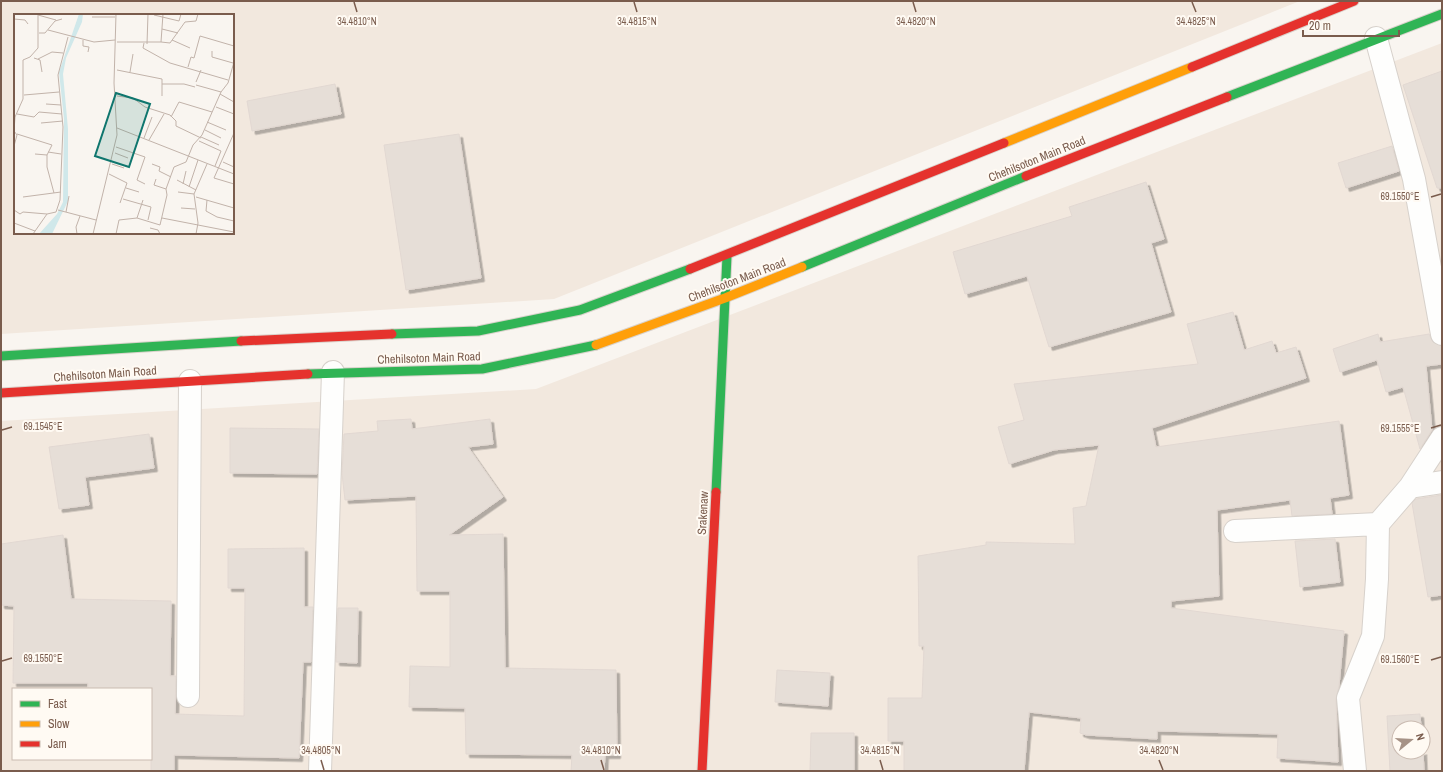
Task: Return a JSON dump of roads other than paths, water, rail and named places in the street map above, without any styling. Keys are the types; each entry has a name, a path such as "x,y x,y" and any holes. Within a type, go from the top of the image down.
{"main road":[{"name":"Chehilsoton Main Road","path":"1,356 206,342 478,331 580,310 727,256 1354,1"},
{"name":"Chehilsoton Main Road","path":"1,393 333,372 482,369 590,347 725,298 1112,141 1376,38 1442,14"},
{"name":"Srakenaw","path":"702,771 727,256"}],"street":[{"path":"1376,38 1414,179 1442,334"},
{"path":"320,771 333,372"},
{"path":"188,696 190,381"},
{"path":"1355,771 1348,698 1373,636 1377,579 1378,524 1410,487 1442,438"},
{"path":"1410,487 1442,482"},
{"path":"1235,531 1378,524"}]}
